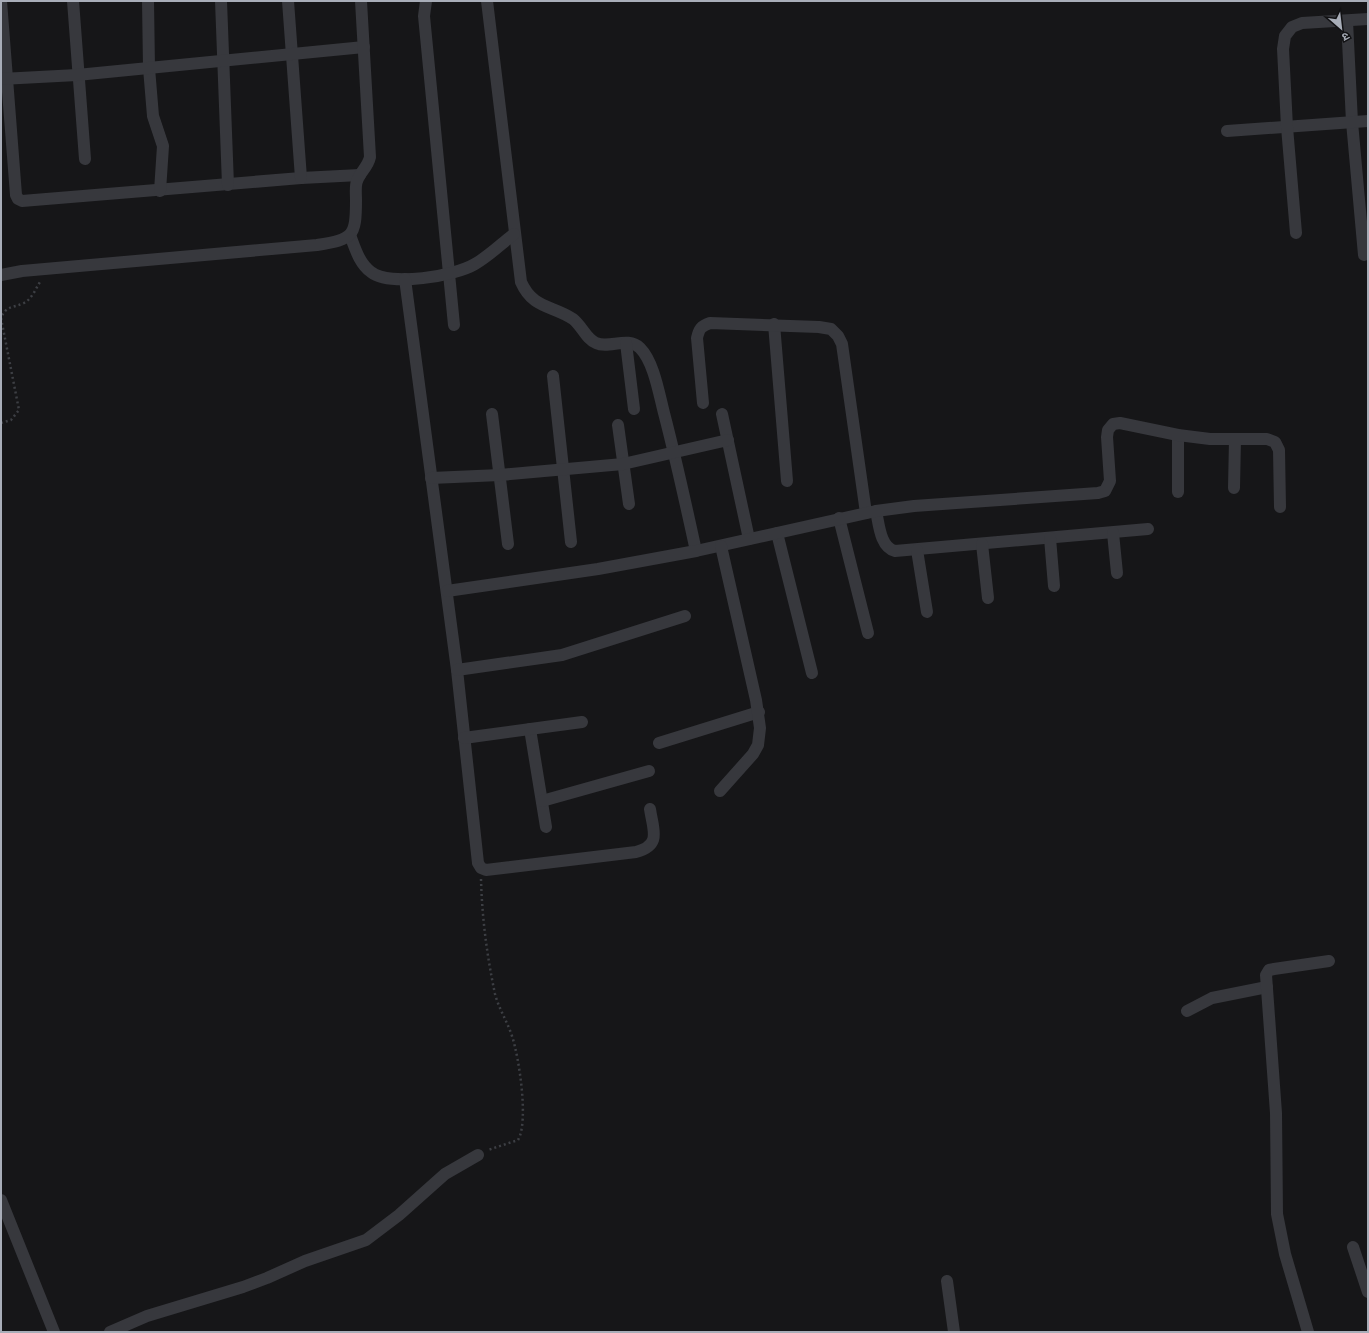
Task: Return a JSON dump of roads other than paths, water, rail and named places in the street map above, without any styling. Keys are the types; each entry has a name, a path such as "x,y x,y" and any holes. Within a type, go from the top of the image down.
{"street":[{"path":"1,1 4,79 16,195 18,199 28,202 301,178 360,175"},
{"path":"73,1 84,159"},
{"path":"148,1 149,68 153,116 164,146 160,191"},
{"path":"221,1 228,184"},
{"path":"288,1 301,178"},
{"path":"1,275 47,269 317,245 338,242 350,235 356,222 356,188 360,175 369,163 370,157 361,1"},
{"path":"426,1 424,16 454,325"},
{"path":"487,1 520,282 530,296 541,305 573,320 591,340 597,344 626,343 633,344 640,348 650,366 674,452 696,551"},
{"path":"1296,233 1287,127 1283,49 1286,36 1292,28 1302,23 1368,19"},
{"path":"1347,21 1352,122 1364,255"},
{"path":"4,79 77,75 364,47"},
{"path":"1227,131 1368,121"},
{"path":"350,235 358,255 364,265 371,272 379,277 405,279 448,274 475,264 514,234"},
{"path":"405,279 457,670 478,863 481,868 486,870 645,850 651,846 654,839 650,809"},
{"path":"703,403 697,338 699,330 703,325 710,323 774,324 831,329 838,336 842,344 871,512 884,543 889,549 895,551 917,550 1148,529"},
{"path":"774,324 787,481"},
{"path":"626,343 634,409"},
{"path":"553,376 571,542"},
{"path":"492,414 508,544"},
{"path":"722,414 749,539"},
{"path":"447,591 598,569 696,551 871,512 914,506 1098,493 1105,491 1110,481 1106,437 1108,430 1113,424 1120,423 1178,435 1235,439 1267,439 1275,442 1279,450 1280,507"},
{"path":"618,425 628,504"},
{"path":"1178,435 1178,492"},
{"path":"1234,488 1235,439"},
{"path":"431,478 500,475 623,464 728,440"},
{"path":"840,518 868,633"},
{"path":"776,533 812,674"},
{"path":"1113,533 1117,573"},
{"path":"1050,538 1054,586"},
{"path":"982,544 988,598"},
{"path":"720,792 747,763 758,746 760,737 759,712 721,546"},
{"path":"917,550 927,612"},
{"path":"457,670 562,655 685,616"},
{"path":"659,743 759,712"},
{"path":"464,738 582,722"},
{"path":"530,729 546,827"},
{"path":"542,801 649,771"},
{"path":"1308,1332 1285,1254 1277,1214 1276,1113 1266,975 1269,970 1329,961"},
{"path":"1187,1011 1212,998 1267,987"},
{"path":"110,1332 147,1316 243,1287 267,1278 304,1260 366,1240 399,1215 445,1174 478,1155"},
{"path":"1,1200 54,1332"},
{"path":"1353,1247 1368,1292"},
{"path":"947,1281 954,1332"}]}
